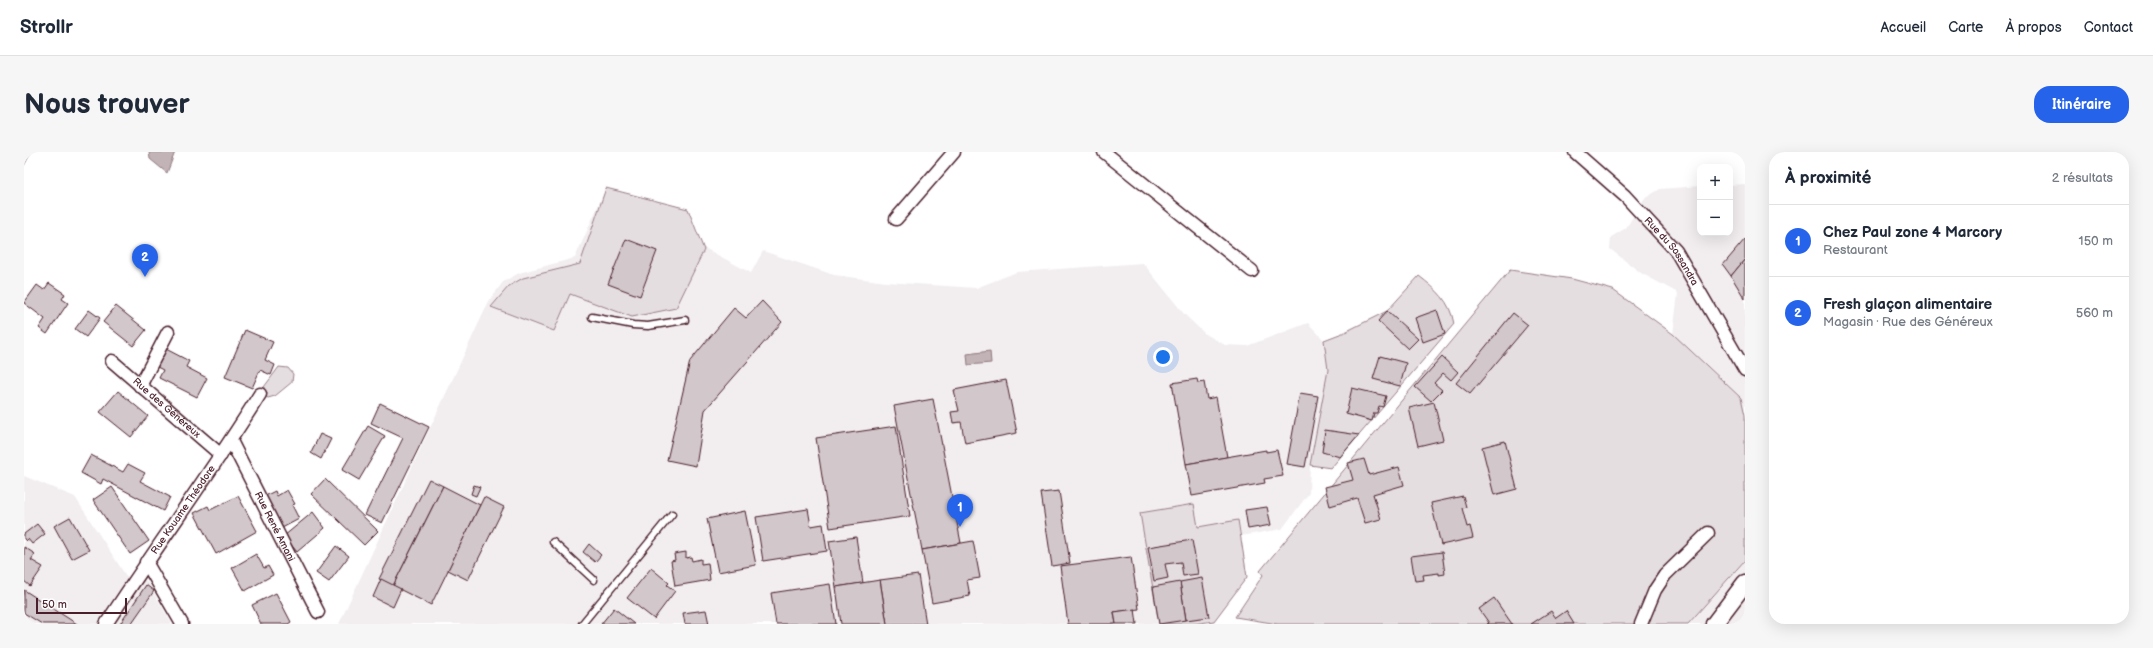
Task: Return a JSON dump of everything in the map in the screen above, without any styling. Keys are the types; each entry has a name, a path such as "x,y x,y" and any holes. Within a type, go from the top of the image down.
{"street":[{"path":"896,218 954,152"},
{"path":"1104,152 1252,271"},
{"name":"Rue du Sassandra","path":"1574,152 1625,196 1676,251 1745,370"},
{"path":"140,386 168,332"},
{"name":"Rue des Généreux","path":"112,361 220,455"},
{"name":"Rue Kouame Théodore","path":"106,624 146,562 231,441 260,394"},
{"name":"Rue René Amani","path":"231,441 318,612"},
{"path":"1641,624 1655,590 1665,575 1708,533"},
{"path":"146,562 182,624"},
{"path":"1714,624 1745,583"}],"lane":[{"path":"592,317 633,325 648,326 685,320"},
{"path":"582,624 672,514"},
{"path":"553,542 594,580"}],"shaded area":[{"path":"149,152 175,152 167,173 150,159"},
{"path":"1745,184 1745,415 1741,398 1673,334 1678,293 1641,273 1610,249 1611,237 1626,228 1644,199 1660,189 1697,186 1697,236 1733,236 1733,185"},
{"path":"606,188 688,209 701,246 751,273 763,251 834,275 886,282 976,288 1017,272 1143,263 1184,314 1204,333 1225,345 1247,346 1308,323 1324,340 1328,370 1310,465 1309,493 1282,529 1241,536 1238,520 1198,527 1193,504 1140,513 1159,624 339,624 489,301 503,282 519,273 575,258"},
{"path":"606,188 688,209 704,250 676,308 632,317 570,294 554,331 491,307 509,286 523,278 580,264"},
{"path":"1510,270 1572,279 1613,290 1673,334 1741,398 1745,415 1745,560 1688,624 1278,624 1235,617 1263,575 1260,571"},
{"path":"1419,276 1432,286 1446,302 1454,324 1331,468 1310,465 1328,370 1324,340 1345,332 1387,311"},
{"path":"990,351 991,363 968,365 967,354"},
{"path":"279,367 288,368 293,374 292,382 275,396 268,398 264,396 264,387"},
{"path":"24,476 75,497 126,576 147,581 172,624 24,624"},
{"path":"1194,504 1198,527 1238,520 1247,577 1214,621 1193,624 1159,624 1140,513"},
{"path":"1745,560 1745,624 1688,624"}],"building":[{"path":"24,152 31,152 24,165"},
{"path":"626,239 657,251 640,296 608,284"},
{"path":"1745,239 1745,259 1731,276 1723,265"},
{"path":"1745,259 1745,299 1731,276"},
{"path":"49,283 65,294 62,299 68,303 47,334 39,328 45,319 24,303 37,285 44,290"},
{"path":"762,301 782,322 705,410 696,466 667,460 690,361 734,308 746,318"},
{"path":"116,306 146,330 133,346 103,322"},
{"path":"89,310 100,318 86,337 75,329"},
{"path":"1437,310 1445,334 1423,342 1415,318"},
{"path":"1387,311 1418,339 1408,349 1378,321"},
{"path":"1513,313 1528,325 1470,394 1456,383"},
{"path":"245,330 273,342 265,360 275,365 271,375 260,370 252,388 225,377"},
{"path":"166,349 189,361 186,367 207,378 197,397 159,378 163,370 157,367"},
{"path":"1380,356 1406,363 1400,386 1373,379"},
{"path":"1442,357 1458,372 1451,380 1443,373 1434,383 1442,390 1431,401 1415,387"},
{"path":"1197,379 1198,383 1204,382 1207,399 1216,397 1227,457 1186,464 1172,383"},
{"path":"1006,380 1017,433 965,443 961,422 953,423 951,412 959,411 954,390"},
{"path":"1352,388 1386,396 1383,407 1379,406 1377,413 1374,413 1372,421 1346,414"},
{"path":"118,391 148,416 131,437 100,412"},
{"path":"1300,393 1318,396 1305,467 1287,464"},
{"path":"933,399 961,543 922,550 894,406"},
{"path":"1434,402 1443,440 1418,446 1409,408"},
{"path":"380,403 429,427 382,523 365,515 403,438 371,423"},
{"path":"368,426 385,436 359,480 342,470"},
{"path":"896,426 910,516 830,528 816,438"},
{"path":"1325,430 1359,435 1340,457 1322,452"},
{"path":"320,434 331,439 321,459 311,453"},
{"path":"1505,441 1517,489 1494,495 1482,447"},
{"path":"1266,450 1266,452 1277,450 1283,476 1264,479 1265,483 1192,496 1186,464"},
{"path":"91,455 123,472 128,464 145,473 140,481 170,497 163,511 103,479 101,484 81,473"},
{"path":"1364,459 1369,475 1399,467 1404,485 1373,494 1381,519 1365,523 1357,498 1330,506 1325,487 1353,480 1348,463"},
{"path":"325,479 378,531 364,545 311,494"},
{"path":"429,479 443,486 393,586 379,579"},
{"path":"474,485 480,487 476,496 471,494"},
{"path":"443,486 480,505 431,605 393,586"},
{"path":"112,487 149,541 130,554 93,500"},
{"path":"287,490 295,504 292,505 299,519 282,528 265,496 275,491 277,496"},
{"path":"1059,491 1070,563 1052,566 1041,493"},
{"path":"238,496 257,531 216,554 194,513 208,506 210,510"},
{"path":"1463,496 1466,507 1462,508 1467,527 1470,526 1473,538 1441,545 1431,503"},
{"path":"484,497 504,507 468,580 448,570"},
{"path":"1267,507 1271,525 1248,529 1245,510"},
{"path":"808,509 811,526 823,524 827,551 763,561 756,517"},
{"path":"745,511 756,565 718,572 707,519"},
{"path":"313,512 325,528 297,552 284,536"},
{"path":"70,517 89,550 72,559 54,526"},
{"path":"37,524 45,534 32,544 28,539 26,541 24,539 24,534"},
{"path":"856,537 863,583 836,587 829,541"},
{"path":"1192,540 1198,574 1183,576 1181,562 1165,564 1168,578 1154,581 1148,547"},
{"path":"973,541 980,578 967,580 970,596 932,603 922,550"},
{"path":"589,544 601,555 595,562 583,552"},
{"path":"336,546 349,556 329,582 316,573"},
{"path":"24,547 35,554 31,560 43,567 30,586 24,581"},
{"path":"686,552 686,558 691,557 692,561 701,559 701,564 708,563 710,580 675,586 671,561 675,560 674,554"},
{"path":"1442,552 1445,574 1439,575 1439,573 1423,575 1424,580 1415,581 1411,556"},
{"path":"256,554 264,568 268,566 273,575 245,591 232,568"},
{"path":"1131,557 1139,609 1114,612 1116,624 1068,624 1060,566"},
{"path":"651,568 669,583 667,585 675,591 654,619 627,598"},
{"path":"918,575 926,624 887,624 880,580"},
{"path":"1202,578 1209,617 1186,620 1180,582"},
{"path":"381,579 401,589 393,607 373,597"},
{"path":"880,580 887,624 841,624 836,587"},
{"path":"1180,582 1186,620 1159,624 1153,587"},
{"path":"830,584 836,624 776,624 771,593"},
{"path":"146,585 154,591 131,624 120,624"},
{"path":"24,590 77,624 42,624 24,613"},
{"path":"276,593 291,622 288,624 261,624 252,605"},
{"path":"1494,598 1512,624 1487,624 1489,623 1479,609"},
{"path":"614,608 634,624 601,624"},
{"path":"1135,609 1137,624 1116,624 1114,612"},
{"path":"706,610 709,624 685,624 683,613"},
{"path":"1551,611 1556,618 1566,611 1574,624 1531,624"}],"place":[{"name":"Fresh glaçon alimentaire","path":"145,277"},
{"name":"Chez Paul zone 4 Marcory","path":"960,527"}]}
